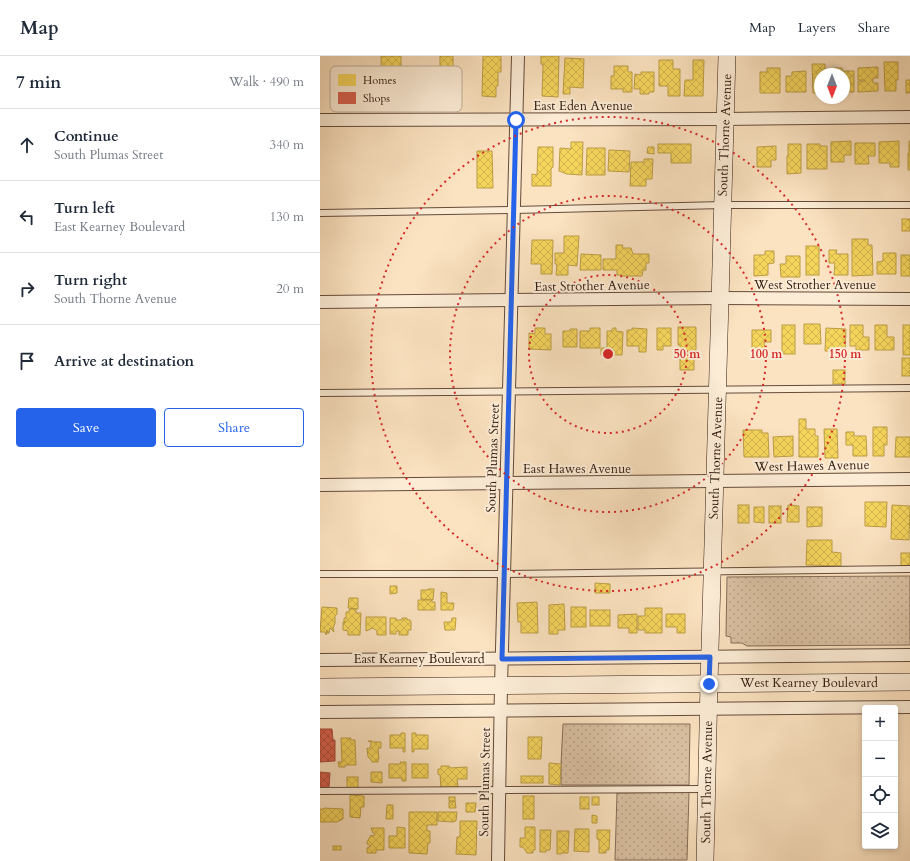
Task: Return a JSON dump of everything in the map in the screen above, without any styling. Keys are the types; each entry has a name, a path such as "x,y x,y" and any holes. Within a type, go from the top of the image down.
{"main road":[{"name":"South Thorne Avenue","path":"705,861 708,709 728,56"},
{"name":"West Kearney Boulevard","path":"709,684 910,682"},
{"path":"320,687 709,684"}],"street":[{"name":"South Plumas Street","path":"498,861 500,711 518,56"},
{"name":"East Eden Avenue","path":"320,120 910,117"},
{"name":"West Strother Avenue","path":"720,298 910,299"},
{"name":"East Strother Avenue","path":"320,302 720,298"},
{"name":"West Hawes Avenue","path":"715,482 910,479"},
{"name":"East Hawes Avenue","path":"320,485 715,482"},
{"name":"West Kearney Boulevard","path":"710,657 910,656"},
{"name":"East Kearney Boulevard","path":"320,660 710,657"},
{"name":"West Kearney Boulevard","path":"708,709 910,707"},
{"path":"320,712 708,709"}],"lane":[{"path":"320,213 723,205 910,205"},
{"path":"320,393 910,388"},
{"path":"320,574 504,574 910,569"},
{"path":"320,791 707,789"}],"shaded area":[{"path":"910,576 910,645 747,646 742,643 731,643 731,637 726,636 727,577"},
{"path":"563,724 690,724 689,785 561,785"},
{"path":"689,792 687,860 615,860 617,793"}],"building: Homes":[{"path":"381,56 401,56 401,66 381,66"},
{"path":"440,56 453,56 453,66 440,66"},
{"path":"483,56 501,56 501,72 498,72 496,97 482,96"},
{"path":"541,56 559,56 558,97 542,96 543,65 541,64"},
{"path":"565,58 584,59 583,88 570,87 570,94 563,94"},
{"path":"659,60 673,60 673,69 680,69 680,96 668,96 668,86 659,86"},
{"path":"693,60 704,60 703,96 684,96 685,80 693,80"},
{"path":"884,62 898,62 898,80 896,80 896,91 885,91"},
{"path":"812,64 825,64 825,68 814,68 813,93"},
{"path":"614,66 628,66 628,72 632,72 632,92 623,92 623,89 611,89 611,76 614,76"},
{"path":"878,67 878,78 873,78 873,83 878,83 878,91 858,92 858,81 865,80 858,80 858,68"},
{"path":"767,68 780,68 780,93 760,93 760,72 767,72"},
{"path":"806,71 806,92 786,92 786,76 792,76 792,72"},
{"path":"850,71 854,71 854,92 850,92"},
{"path":"641,72 654,72 654,92 649,92 649,94 640,94 640,89 634,89 635,74 641,75"},
{"path":"906,80 910,80 910,93 906,93"},
{"path":"851,141 851,155 844,155 844,162 831,162 831,142"},
{"path":"899,141 899,167 890,167 890,163 879,163 879,142"},
{"path":"909,141 910,170 908,170 908,153"},
{"path":"571,142 583,142 582,175 567,174 559,171 560,148 571,149"},
{"path":"855,143 875,143 875,156 868,156 869,164 855,164"},
{"path":"658,144 691,144 691,163 671,163 671,153 658,153"},
{"path":"788,144 801,144 801,173 787,174"},
{"path":"807,144 820,144 820,146 827,146 827,169 807,169"},
{"path":"776,146 776,160 771,160 771,167 757,167 757,147"},
{"path":"538,147 553,147 551,186 532,186 532,174 537,175"},
{"path":"648,147 654,147 654,154 647,153"},
{"path":"587,148 605,148 605,175 586,175"},
{"path":"609,150 630,151 629,172 608,171"},
{"path":"477,151 492,151 493,188 477,188"},
{"path":"644,159 653,159 652,179 646,179 646,186 630,186 631,162 644,162"},
{"path":"902,219 910,219 910,231 902,231"},
{"path":"564,236 579,236 577,266 568,265 568,275 556,275 557,264 555,264 555,253 564,253"},
{"path":"852,239 868,239 868,245 872,245 873,275 852,276"},
{"path":"532,240 553,240 552,274 541,274 541,264 531,264"},
{"path":"616,245 623,245 622,248 631,248 633,254 649,254 649,263 646,263 646,270 643,270 642,276 621,276 622,275 617,275 617,270 603,270 603,259 616,259"},
{"path":"806,246 819,246 819,275 806,275"},
{"path":"829,250 837,250 836,254 848,254 848,275 834,275 835,263 829,263"},
{"path":"765,251 774,251 774,263 768,264 768,275 754,276 754,255 765,255"},
{"path":"883,253 896,253 896,274 877,274 877,262 883,261"},
{"path":"581,254 601,255 601,270 580,270"},
{"path":"901,255 910,255 910,276 901,276"},
{"path":"786,256 800,256 800,277 781,277 780,264 786,264"},
{"path":"804,324 820,324 821,344 804,344"},
{"path":"782,325 795,325 795,354 782,354"},
{"path":"850,325 863,325 863,337 869,337 869,350 856,350 856,346 850,346"},
{"path":"875,325 887,325 887,337 894,337 894,350 875,350"},
{"path":"903,325 910,325 910,355 903,355"},
{"path":"678,327 696,327 694,370 680,370"},
{"path":"535,328 545,328 545,334 551,334 551,350 529,349 529,333 535,334"},
{"path":"590,328 600,328 600,348 580,348 580,331 590,331"},
{"path":"613,328 616,328 616,331 623,332 622,355 601,355 601,348 607,348 607,331 611,331"},
{"path":"632,328 647,329 646,352 639,352 639,346 627,346 627,330 632,330"},
{"path":"657,328 671,328 671,346 663,346 663,350 657,350"},
{"path":"826,328 846,329 845,352 825,351"},
{"path":"570,329 577,329 577,347 563,347 563,331 570,331"},
{"path":"752,330 771,330 771,342 764,342 765,349 752,349"},
{"path":"902,358 910,358 910,376 902,376"},
{"path":"833,370 845,370 845,384 833,384"},
{"path":"799,419 806,419 806,429 815,429 815,436 818,436 818,457 799,457"},
{"path":"873,427 887,427 887,445 884,445 884,456 873,456"},
{"path":"824,429 837,429 838,458 825,458"},
{"path":"743,430 762,430 762,433 768,433 769,457 744,457"},
{"path":"846,432 854,432 854,436 866,436 867,456 853,456 853,445 846,445"},
{"path":"793,436 793,456 774,457 773,437"},
{"path":"896,437 910,437 910,457 895,457"},
{"path":"865,502 887,502 886,527 865,526"},
{"path":"738,505 749,505 749,523 738,523"},
{"path":"788,505 799,506 799,522 787,522"},
{"path":"892,505 910,506 909,540 891,539"},
{"path":"769,506 781,506 781,523 769,523"},
{"path":"754,507 764,507 764,523 754,522"},
{"path":"807,507 822,507 822,526 807,527"},
{"path":"807,540 832,540 832,552 841,553 841,566 806,565"},
{"path":"901,553 910,553 910,566 901,566"},
{"path":"595,583 610,584 610,593 595,593"},
{"path":"390,586 397,586 397,593 390,594"},
{"path":"434,589 433,600 421,599 421,590"},
{"path":"441,592 447,593 447,603 454,603 453,610 441,610"},
{"path":"349,598 358,598 358,609 348,608"},
{"path":"418,600 431,600 432,602 435,602 435,610 418,610"},
{"path":"537,602 538,633 521,633 521,622 518,622 517,603"},
{"path":"564,604 565,630 558,630 558,634 549,634 549,605"},
{"path":"322,607 337,608 333,628 334,632 330,628 329,633 327,633 327,630 326,635 325,632 320,632"},
{"path":"571,607 586,607 586,627 571,627"},
{"path":"645,608 662,608 662,633 645,633 645,630 638,630 638,616 645,616"},
{"path":"356,609 356,613 361,613 360,635 348,635 348,631 343,630 346,612 349,612 349,610"},
{"path":"590,610 610,610 610,626 590,626"},
{"path":"637,614 637,633 629,633 629,628 618,628 618,615"},
{"path":"666,614 685,614 685,633 677,633 677,627 666,627"},
{"path":"366,617 386,617 386,635 377,635 377,631 373,628 366,631"},
{"path":"390,618 402,620 402,618 407,618 407,620 410,620 411,630 408,630 408,635 399,635 399,631 396,631 396,634 390,634"},
{"path":"452,618 456,618 455,630 445,630 444,622 451,622"},
{"path":"401,733 405,733 405,752 403,752 403,748 390,748 390,735 401,735"},
{"path":"412,733 416,733 416,735 428,735 428,749 414,749 414,752 412,752"},
{"path":"528,737 542,737 541,759 528,759"},
{"path":"341,738 351,738 350,740 355,740 356,765 345,765 345,767 339,767 338,762 342,762"},
{"path":"368,741 381,742 381,748 378,748 378,762 372,762 368,757 367,748 369,749 371,742"},
{"path":"400,762 406,762 406,781 402,781 402,778 389,778 389,764 401,764"},
{"path":"549,763 561,764 560,785 549,784"},
{"path":"412,764 428,764 428,778 412,778"},
{"path":"441,766 449,766 450,768 467,767 467,779 457,779 458,787 441,788 438,769 441,769"},
{"path":"371,772 382,772 382,783 371,782"},
{"path":"521,776 543,776 543,783 521,783"},
{"path":"347,777 358,777 358,788 347,788"},
{"path":"350,795 364,796 364,807 361,807 360,818 350,817"},
{"path":"523,796 534,796 534,819 523,819"},
{"path":"449,797 455,797 455,801 449,801"},
{"path":"580,797 589,797 589,809 580,809"},
{"path":"592,797 599,797 599,805 592,805"},
{"path":"455,801 456,808 449,808 449,802"},
{"path":"466,803 476,803 475,812 466,812"},
{"path":"387,805 393,805 393,819 386,819"},
{"path":"320,809 343,809 343,819 337,822 320,822"},
{"path":"409,812 437,812 437,825 427,825 427,831 430,831 430,843 428,843 427,854 409,853"},
{"path":"438,812 457,812 456,821 438,821"},
{"path":"592,815 597,816 597,823 592,823"},
{"path":"460,821 477,821 476,855 456,854 457,837 460,837"},
{"path":"397,827 405,828 405,848 389,848 389,836 397,836"},
{"path":"525,827 535,827 535,850 533,850 533,853 527,853 523,847 520,847 520,838 525,838"},
{"path":"371,828 384,828 384,850 376,850 376,853 367,853 367,848 371,846 367,844 367,842 371,835 374,836 375,834"},
{"path":"575,829 589,829 589,852 574,851"},
{"path":"540,830 551,830 550,850 546,850 546,852 540,852"},
{"path":"597,830 610,830 609,850 606,850 606,853 599,853 599,839 597,839"},
{"path":"557,831 569,831 568,853 557,854"},
{"path":"333,846 341,846 341,850 333,850"}],"building: Shops":[{"path":"320,729 332,729 333,740 335,740 335,761 320,762"},
{"path":"320,772 330,773 329,788 320,788"}],"route":[{"path":"516,120 502,659 710,657 709,684"}]}
